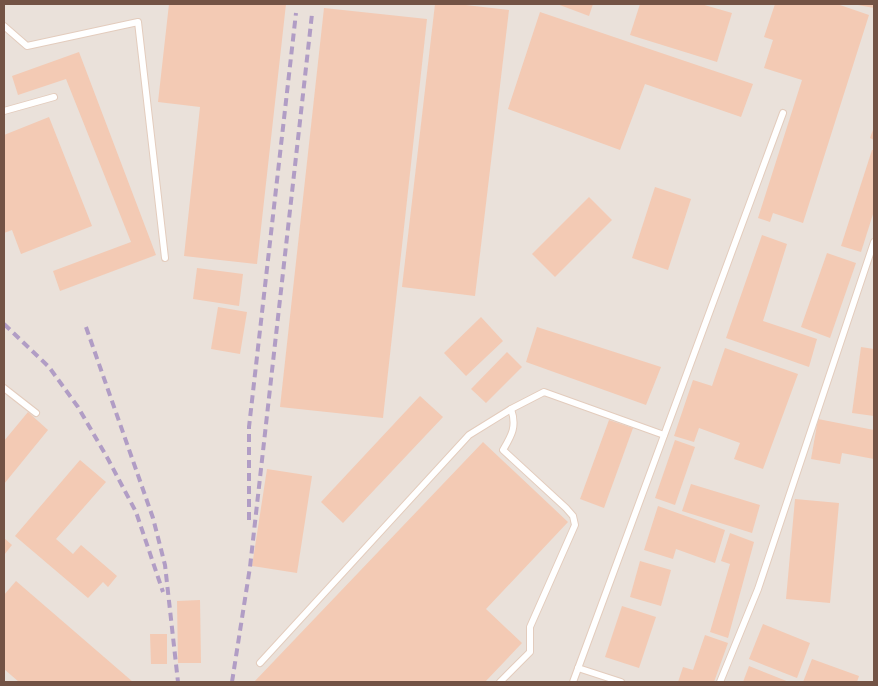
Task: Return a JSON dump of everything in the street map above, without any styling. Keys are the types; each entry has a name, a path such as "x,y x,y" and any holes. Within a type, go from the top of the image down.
{"lane":[{"path":"4,26 27,46 138,22 165,258"},
{"path":"4,111 54,98"},
{"path":"573,682 783,113"},
{"path":"720,682 758,589 874,242"},
{"path":"4,388 36,413"},
{"path":"260,662 469,435 511,410 544,392 664,435"},
{"path":"500,682 530,652 530,627 575,525 572,516 566,508 503,450 511,436 515,420 511,410"},
{"path":"578,668 621,682"}],"shaded area":[{"path":"4,4 874,4 874,682 4,682"}],"building":[{"path":"169,4 286,4 257,264 184,256 200,107 158,102"},
{"path":"435,4 457,4 509,10 475,296 402,287"},
{"path":"557,4 593,4 589,16"},
{"path":"640,4 701,4 732,13 717,62 630,35"},
{"path":"775,4 840,4 869,15 803,223 773,213 770,222 758,218 802,80 764,68 773,40 764,37"},
{"path":"874,4 874,8 858,5"},
{"path":"324,8 427,19 383,418 280,407"},
{"path":"540,12 753,84 741,117 645,84 620,150 508,109"},
{"path":"79,52 156,255 60,291 53,271 131,242 66,79 18,95 12,76"},
{"path":"49,117 92,226 21,254 12,230 4,233 4,135"},
{"path":"874,127 874,140 870,138"},
{"path":"872,150 874,150 874,211 861,252 841,246"},
{"path":"655,187 691,199 668,270 632,258"},
{"path":"589,197 612,220 555,277 532,254"},
{"path":"762,235 787,244 763,321 817,339 809,367 726,338"},
{"path":"827,253 856,263 830,338 801,327"},
{"path":"197,268 243,274 239,306 193,299"},
{"path":"218,307 247,312 240,354 211,349"},
{"path":"481,317 503,341 466,376 444,353"},
{"path":"537,327 661,367 646,405 526,362"},
{"path":"861,347 874,349 874,416 852,413"},
{"path":"725,348 798,374 763,469 734,459 740,443 699,428 694,442 674,436 693,380 712,386"},
{"path":"507,352 522,367 486,403 471,389"},
{"path":"420,396 443,417 343,523 321,502"},
{"path":"28,412 48,430 4,484 4,441"},
{"path":"818,419 874,430 874,459 842,453 840,464 811,459"},
{"path":"609,420 633,428 604,508 580,499"},
{"path":"675,440 695,447 675,505 655,498"},
{"path":"483,442 568,522 486,609 522,643 485,682 254,682"},
{"path":"80,460 106,482 56,539 73,554 81,545 117,576 108,587 103,582 88,598 15,536"},
{"path":"267,469 312,476 297,573 252,566"},
{"path":"691,484 760,505 752,533 682,511"},
{"path":"795,499 839,503 830,603 786,599"},
{"path":"658,506 725,530 715,563 676,549 673,559 644,550"},
{"path":"730,533 754,542 728,638 710,632 730,564 721,561"},
{"path":"4,538 12,545 4,555"},
{"path":"640,561 671,570 661,606 630,597"},
{"path":"16,581 133,682 19,682 4,669 4,595"},
{"path":"200,600 201,663 178,663 177,601"},
{"path":"622,606 656,617 639,668 605,657"},
{"path":"763,624 810,643 797,678 749,659"},
{"path":"150,634 167,634 167,664 151,664"},
{"path":"705,635 728,643 714,682 678,682 683,667 693,670"},
{"path":"812,659 859,676 857,682 803,682"},
{"path":"749,666 789,682 743,682"}],"railway":[{"path":"249,520 249,427 296,13"},
{"path":"232,682 250,567 312,14"},
{"path":"4,324 49,367 78,407 136,512 163,592"},
{"path":"86,327 153,518 165,565 178,682"}]}
